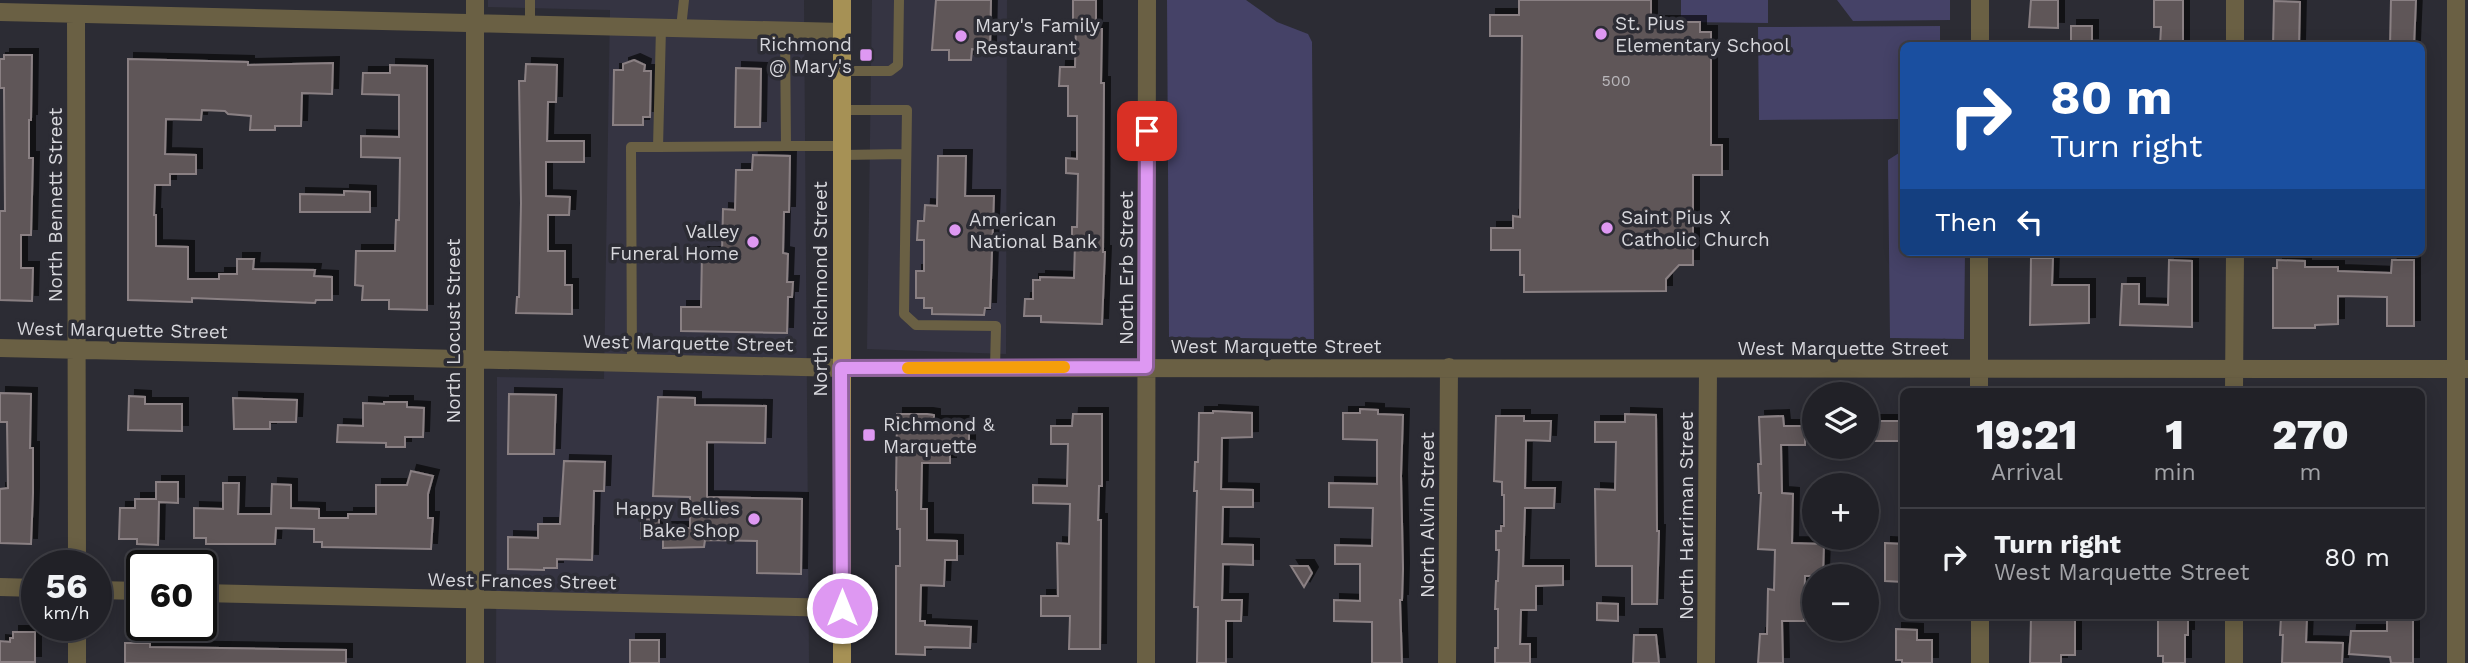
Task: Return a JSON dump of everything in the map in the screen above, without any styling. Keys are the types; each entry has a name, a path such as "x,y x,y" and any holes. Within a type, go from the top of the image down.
{"main road":[{"name":"North Richmond Street","path":"842,0 842,663"}],"street":[{"name":"North Locust Street","path":"475,0 475,663"},
{"name":"North Erb Street","path":"1146,663 1147,0"},
{"path":"1980,0 1980,42"},
{"path":"2235,0 2235,42"},
{"path":"2456,0 2462,369 2456,663"},
{"path":"0,12 842,32"},
{"name":"North Bennett Street","path":"76,14 77,550"},
{"path":"1979,256 1979,388"},
{"path":"2234,388 2235,256"},
{"name":"West Marquette Street","path":"0,348 841,368 2462,369"},
{"name":"North Alvin Street","path":"1447,663 1449,367"},
{"name":"North Harriman Street","path":"1706,663 1708,369"},
{"path":"0,587 21,588"},
{"name":"West Frances Street","path":"217,593 842,608"},
{"path":"1980,619 1980,663"},
{"path":"2234,619 2234,663"},
{"path":"77,641 77,663"}],"lane":[{"path":"530,0 530,24"},
{"path":"681,28 684,0"},
{"path":"842,71 890,71 898,65 899,0"},
{"path":"658,147 661,27"},
{"path":"785,30 786,146"},
{"path":"842,110 906,110 904,314 916,325 996,326 995,368"},
{"path":"632,363 631,147 786,146 906,154"}],"shaded area":[{"path":"488,0 804,0 809,663 496,663 497,377 604,379 610,10 488,7"},
{"path":"872,0 1007,0 1006,354 867,349"},
{"path":"1167,0 1246,0 1277,22 1308,34 1312,42 1314,339 1169,337"},
{"path":"1681,0 1768,0 1768,23 1681,22"},
{"path":"1837,0 1950,0 1950,20 1853,21"},
{"path":"1940,26 1940,42 1900,42 1900,119 1759,120 1758,27"},
{"path":"1900,153 1900,256 1965,256 1964,339 1890,338 1888,160"}],"building":[{"name":"Mary's Family Restaurant","path":"936,0 991,0 990,50 972,49 971,60 949,60 949,50 932,50"},
{"path":"1073,0 1096,0 1096,29 1102,29 1105,252 1102,324 1041,322 1041,316 1024,316 1025,299 1033,299 1033,280 1040,280 1040,277 1074,278 1075,243 1072,243 1072,227 1077,227 1078,174 1066,173 1066,158 1077,159 1077,116 1068,116 1068,86 1059,86 1060,67 1075,67 1076,22 1073,22"},
{"path":"1519,0 1651,0 1651,22 1700,22 1700,32 1711,32 1711,145 1722,145 1722,175 1693,175 1693,265 1679,265 1666,279 1666,291 1524,292 1524,275 1520,275 1520,250 1491,250 1491,228 1513,228 1513,216 1520,217 1522,36 1490,36 1490,15 1519,15"},
{"path":"2031,0 2058,0 2058,28 2029,27"},
{"path":"2154,0 2183,0 2183,42 2160,42 2161,27 2154,27"},
{"path":"2391,0 2416,0 2414,42 2390,42"},
{"path":"2274,1 2300,2 2299,42 2273,42"},
{"path":"2071,26 2092,26 2092,42 2071,42"},
{"path":"4,55 32,55 29,120 29,158 33,158 31,235 21,235 21,268 33,268 32,301 0,300 0,211 5,211 4,88 0,88 0,59 4,59"},
{"path":"128,59 248,62 248,65 333,63 332,94 302,93 301,126 250,130 251,116 228,114 225,111 202,110 201,120 166,119 165,154 196,155 196,174 170,174 170,185 155,185 154,215 156,246 188,247 188,279 219,279 219,274 237,274 237,259 254,259 253,269 315,270 314,276 332,277 332,300 316,300 315,303 192,298 192,302 128,300"},
{"path":"634,60 645,65 644,71 651,71 650,117 643,117 643,125 613,125 614,70 623,70 623,64"},
{"path":"526,64 557,65 556,102 548,102 547,141 584,141 584,162 546,162 546,196 570,197 569,215 548,215 548,251 565,251 565,285 572,285 572,314 516,313 519,297 521,203 519,81 525,81"},
{"path":"390,65 427,66 427,310 389,309 389,300 362,300 363,286 355,285 356,251 395,251 396,220 399,220 400,158 361,157 361,136 399,137 399,95 362,94 363,73 390,73"},
{"path":"736,68 761,69 760,127 735,127"},
{"name":"Valley Funeral Home","path":"753,155 790,156 789,212 784,212 783,253 788,254 787,282 793,282 792,297 788,297 787,333 681,331 681,307 701,307 702,253 722,253 723,209 735,210 736,170 752,170"},
{"name":"American National Bank","path":"938,156 966,156 965,196 994,196 990,308 985,308 984,315 932,314 932,308 924,308 924,298 916,298 916,271 924,271 924,240 917,240 918,221 924,221 925,205 937,206"},
{"path":"344,191 370,192 370,212 300,212 300,194 344,195"},
{"path":"2031,258 2053,258 2052,285 2089,285 2089,323 2030,325"},
{"path":"2169,260 2192,261 2192,327 2120,325 2122,284 2139,284 2139,304 2168,305"},
{"path":"2277,260 2305,261 2305,267 2338,267 2338,271 2391,273 2392,260 2414,260 2414,326 2387,326 2387,297 2338,296 2338,324 2315,325 2315,328 2273,328 2273,268 2277,268"},
{"path":"0,393 31,394 31,544 0,543 0,489 8,488 7,422 0,422"},
{"path":"509,394 556,395 554,454 508,454"},
{"path":"129,396 145,397 145,404 182,404 182,431 128,430"},
{"path":"658,397 695,398 695,405 766,406 765,443 707,442 707,497 802,499 801,574 757,573 757,541 705,540 704,547 663,548 663,528 690,528 690,497 653,496"},
{"path":"233,398 297,400 296,422 270,422 270,429 234,429"},
{"path":"407,402 407,407 424,408 423,437 405,437 405,447 386,447 386,443 337,442 338,425 363,426 363,403"},
{"path":"1360,409 1378,410 1378,414 1403,415 1403,569 1400,600 1402,663 1372,663 1372,622 1334,621 1334,600 1360,601 1360,564 1335,564 1335,545 1372,546 1373,508 1329,507 1329,483 1377,484 1377,440 1343,439 1343,413 1360,413"},
{"path":"1199,413 1252,413 1252,437 1222,438 1221,489 1253,490 1253,507 1223,507 1222,544 1253,545 1253,565 1223,564 1222,600 1242,600 1241,621 1226,621 1226,663 1197,663 1198,607 1194,607 1197,491 1194,491 1195,462 1198,462"},
{"path":"897,414 934,415 934,422 969,422 969,446 950,446 950,463 922,463 921,509 927,509 927,540 957,541 957,560 945,560 944,586 921,585 920,621 925,621 925,625 971,627 970,648 925,647 925,655 896,654 896,566 900,566 896,490"},
{"path":"1073,414 1102,414 1102,486 1099,486 1098,520 1101,520 1100,649 1069,649 1070,616 1041,616 1041,596 1058,596 1057,543 1069,544 1070,504 1033,503 1033,485 1067,486 1068,444 1051,444 1051,426 1072,426"},
{"path":"1625,414 1656,415 1659,531 1657,604 1632,604 1632,566 1596,566 1595,489 1615,490 1616,442 1595,442 1595,422 1625,422"},
{"path":"1496,416 1524,416 1524,421 1551,421 1550,441 1526,440 1525,488 1555,488 1554,508 1525,508 1523,566 1563,566 1563,585 1536,586 1536,610 1521,610 1520,644 1530,644 1530,663 1495,663 1495,648 1498,648 1498,609 1495,609 1499,550 1496,550 1496,531 1501,531 1501,526 1504,526 1502,482 1494,481"},
{"path":"1783,416 1784,426 1802,426 1802,445 1781,445 1782,493 1793,494 1792,543 1802,543 1802,550 1824,550 1823,564 1802,564 1802,621 1782,621 1783,663 1758,663 1760,634 1767,634 1768,589 1774,590 1775,550 1758,549 1761,493 1758,464 1761,464 1759,417"},
{"path":"1879,421 1900,421 1900,441 1879,441"},
{"path":"564,461 605,462 604,491 594,491 592,560 557,559 557,568 544,570 508,569 508,537 538,538 538,524 560,524"},
{"path":"411,471 433,476 428,494 428,518 433,518 431,549 322,547 322,542 314,542 314,529 276,528 275,544 206,544 206,538 194,538 194,508 223,509 223,483 239,483 238,514 271,514 272,484 291,485 291,508 319,509 319,518 348,518 348,514 376,514 376,485 407,485"},
{"path":"156,482 178,482 178,503 159,502 158,545 137,544 137,539 119,539 120,508 135,508 135,499 156,499"},
{"path":"641,519 659,520 659,538 641,538"},
{"path":"1885,543 1900,544 1900,582 1885,581"},
{"path":"1291,566 1308,566 1312,573 1304,587"},
{"path":"1597,603 1618,604 1618,621 1597,620"},
{"path":"2031,619 2075,619 2075,655 2061,655 2061,663 2030,663"},
{"path":"2281,619 2307,619 2306,642 2343,643 2342,663 2282,663 2283,635 2280,635"},
{"path":"2387,619 2413,619 2413,663 2391,663 2390,657 2349,654 2351,631 2387,631"},
{"path":"2158,620 2188,620 2185,663 2163,663 2163,656 2158,656"},
{"path":"1896,629 1917,630 1917,640 1932,640 1932,663 1902,663 1902,660 1896,660"},
{"path":"13,632 21,632 21,641 35,641 35,662 0,662 0,641 10,642 10,638 13,638"},
{"path":"1634,635 1656,635 1659,663 1633,663"},
{"path":"630,640 659,640 659,663 630,663"},
{"path":"125,643 150,643 150,647 346,650 346,663 125,663"}],"slow traffic":[{"path":"908,368 1064,367"}],"place":[{"name":"St. Pius Elementary School","path":"1601,34"},
{"name":"Mary's Family Restaurant","path":"961,36"},
{"name":"Richmond @ Mary's","path":"866,55"},
{"name":"Saint Pius X Catholic Church","path":"1607,228"},
{"name":"American National Bank","path":"955,230"},
{"name":"Valley Funeral Home","path":"753,242"},
{"name":"Richmond & Marquette","path":"869,435"},
{"name":"Happy Bellies Bake Shop","path":"754,519"}],"route":[{"path":"842,608 841,368 1146,367 1147,131"}]}
